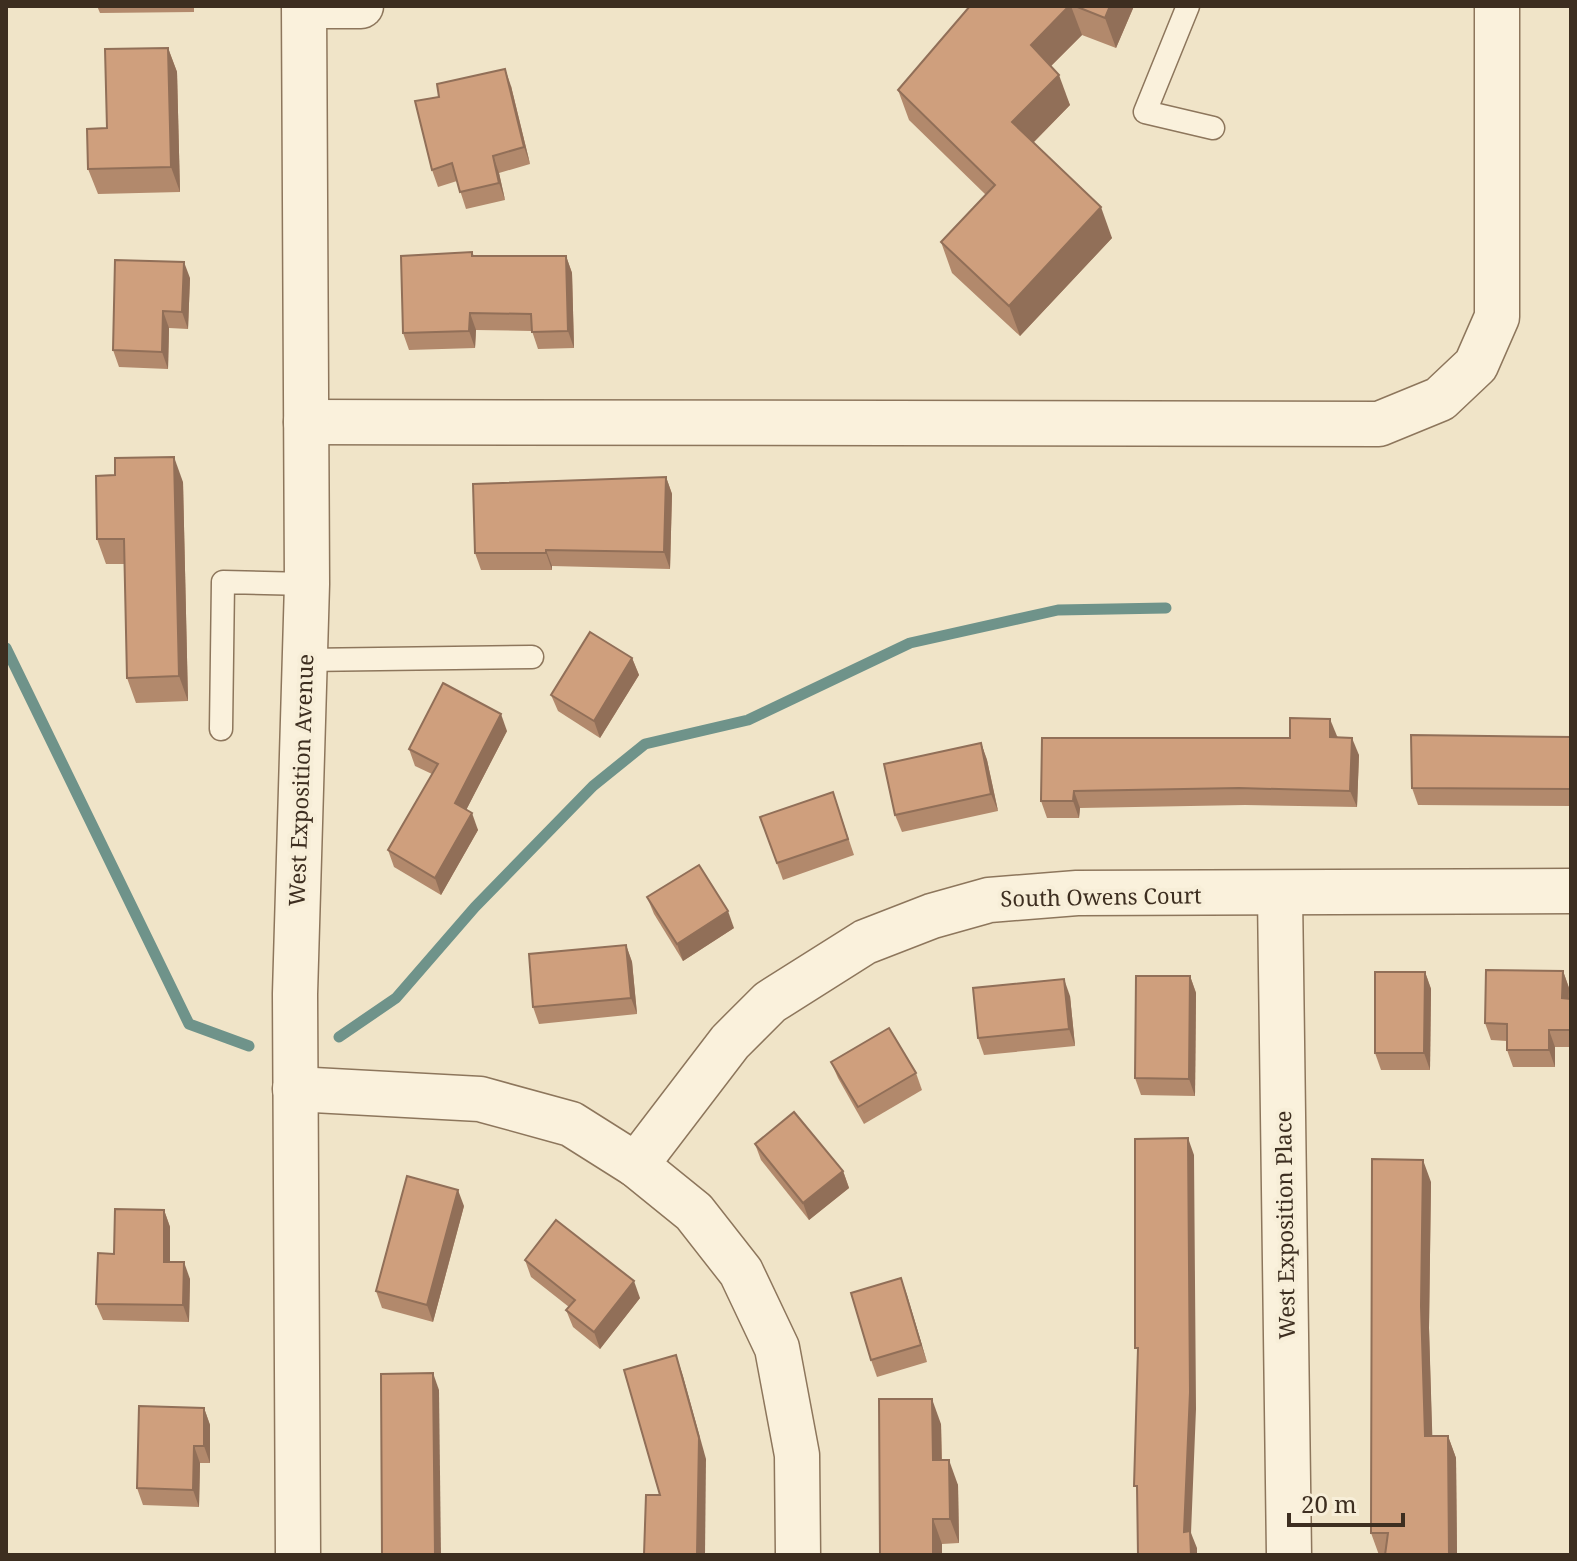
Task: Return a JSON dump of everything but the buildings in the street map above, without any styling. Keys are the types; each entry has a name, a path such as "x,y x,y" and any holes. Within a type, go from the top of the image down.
{"street":[{"path":"305,6 361,6"},
{"name":"West Exposition Avenue","path":"298,1555 295,1089 307,584 305,6"},
{"path":"306,422 1379,424 1440,399 1476,365 1497,317 1497,6"},
{"name":"South Owens Court","path":"636,1165 740,1032 770,1002 865,942 932,916 989,900 1077,893 1280,895 1571,891"},
{"name":"West Exposition Place","path":"1280,895 1289,1555"},
{"path":"295,1089 480,1099 571,1124 636,1165 694,1212 741,1272 777,1348 797,1455 798,1555"}],"lane":[{"path":"1188,6 1145,112 1213,128"},
{"path":"221,729 223,582 307,584"},
{"path":"305,660 532,657"}],"waterway":[{"path":"339,1037 396,998 475,907 593,786 645,744 748,720 910,643 1058,610 1166,608"},
{"path":"6,648 189,1024 249,1046"}]}
